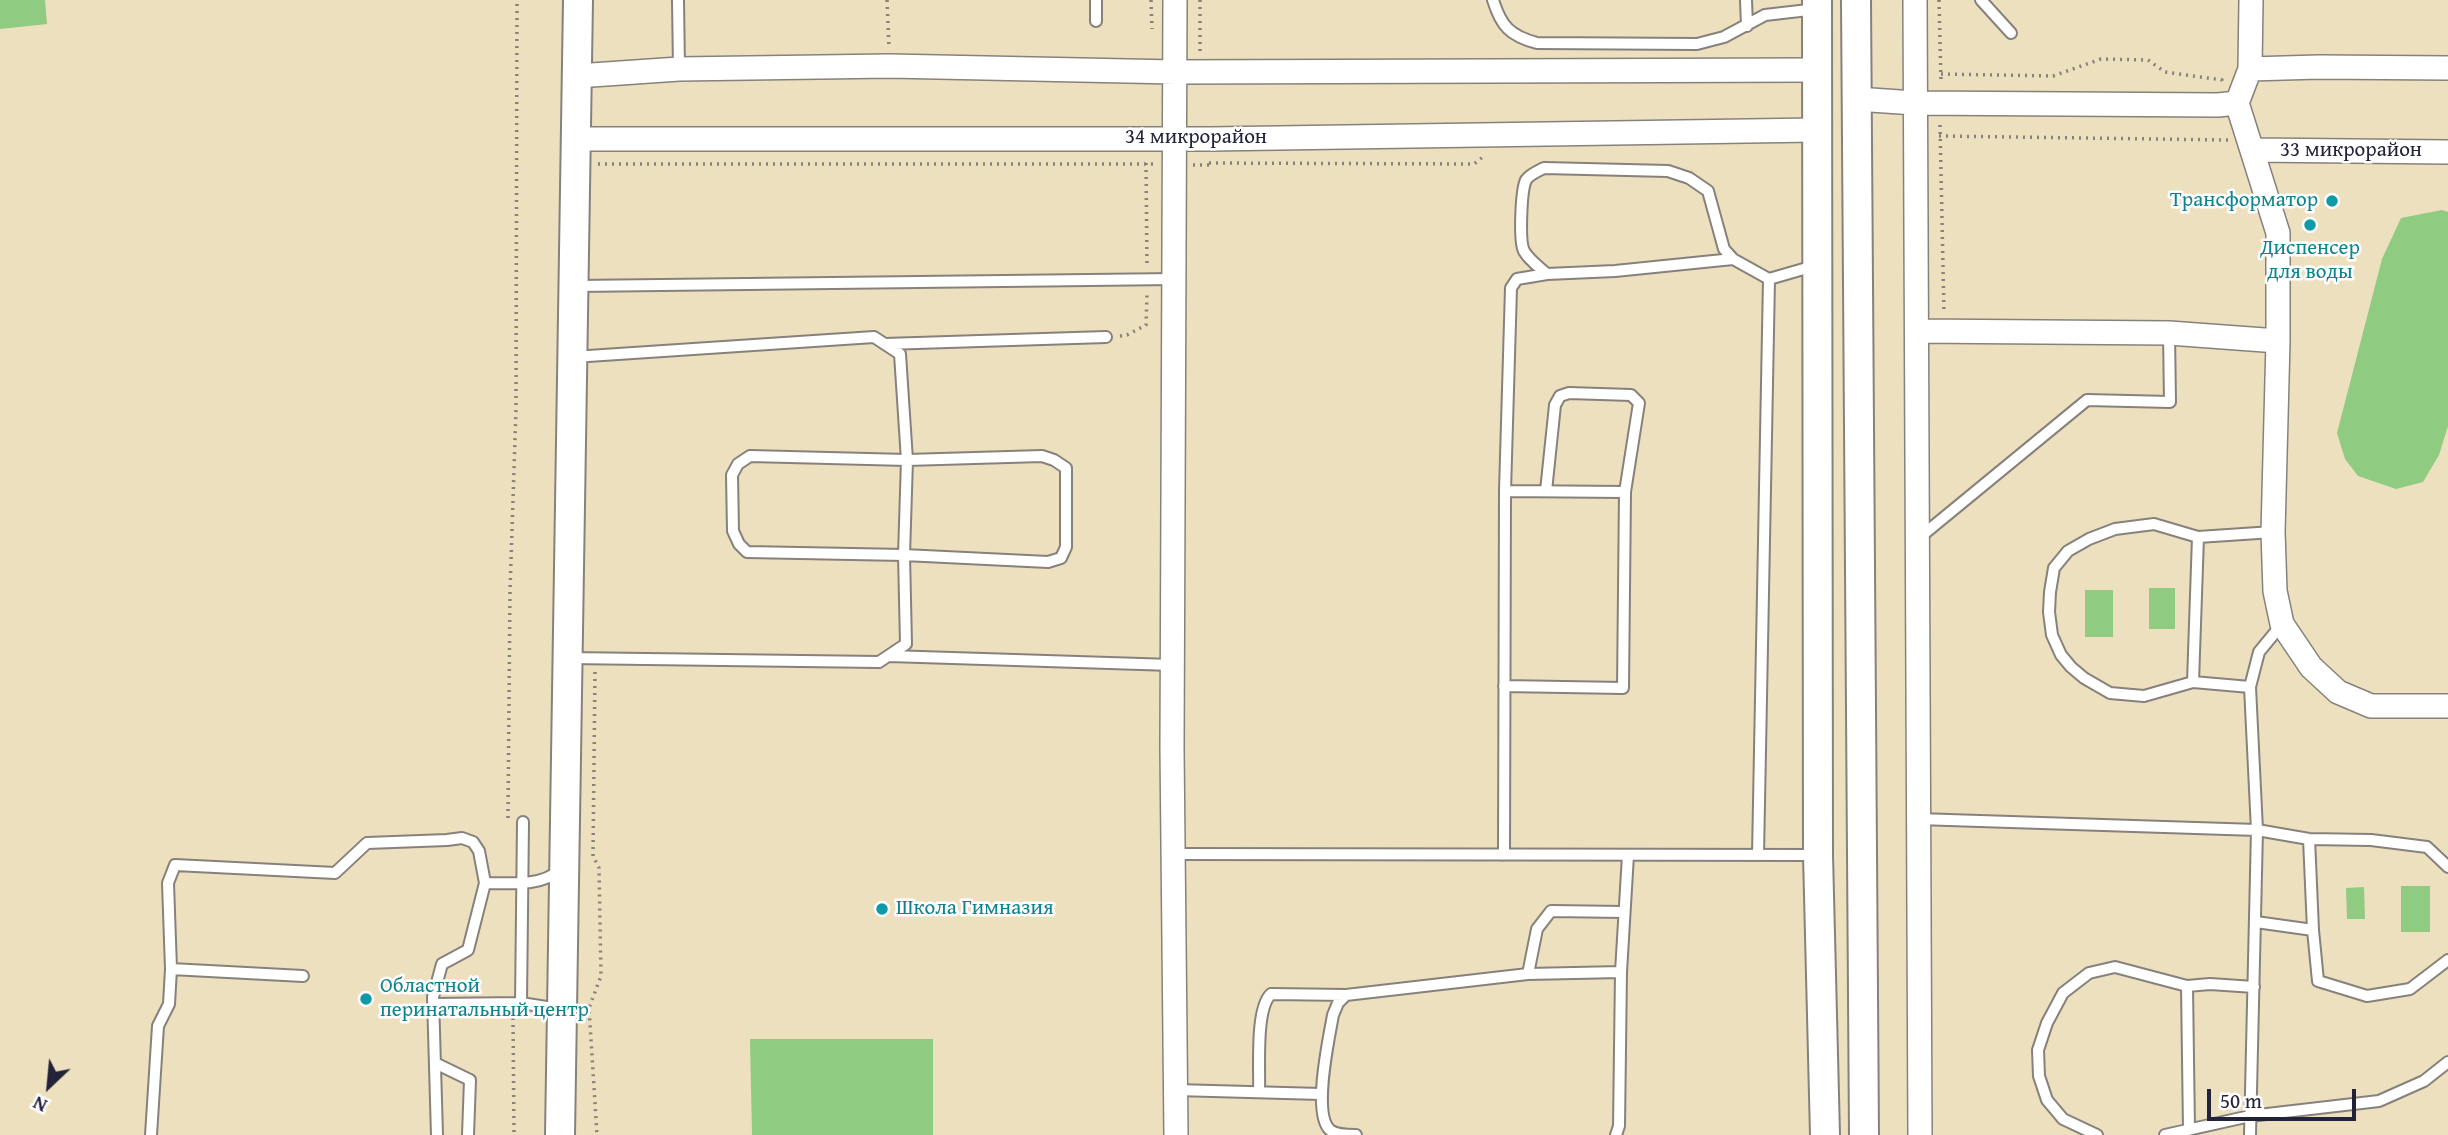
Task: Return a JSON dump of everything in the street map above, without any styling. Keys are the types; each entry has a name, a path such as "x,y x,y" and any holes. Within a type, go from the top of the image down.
{"street":[{"path":"560,1135 565,866 581,658 573,357 578,0"},
{"path":"1175,0 1172,665 1176,1135"},
{"path":"1856,0 1864,1135"},
{"path":"1915,0 1920,1135"},
{"path":"2228,104 2250,69 2251,0"},
{"path":"1816,4 1818,855 1825,1135"},
{"path":"577,76 679,69 890,66 1175,72 1816,70"},
{"path":"2250,69 2448,68"},
{"path":"1856,99 1915,103 2228,104"},
{"path":"2228,104 2251,143 2278,233 2273,532 2275,591 2282,624 2311,667 2338,692 2371,706 2448,706"},
{"name":"34 микрорайон","path":"576,151 1175,138 1815,130"},
{"name":"33 микрорайон","path":"2251,143 2448,152"},
{"path":"1917,331 2169,332 2278,341"}],"lane":[{"path":"678,0 679,69"},
{"path":"1096,0 1096,21"},
{"path":"1493,0 1499,19 1517,38 1536,43 1697,44 1724,37 1765,15 1816,4"},
{"path":"1746,0 1747,26"},
{"path":"1981,0 2011,33"},
{"path":"1547,274 1530,260 1521,247 1522,195 1525,182 1544,168 1668,171 1689,178 1708,191 1724,249 1733,260 1769,279 1817,265"},
{"path":"1504,855 1505,491 1511,288 1517,279 1547,274 1615,271 1733,260"},
{"path":"574,286 1175,279"},
{"path":"1758,855 1769,279"},
{"path":"1916,540 2087,400 2169,401 2169,332"},
{"path":"573,357 874,337 900,354 906,460 906,644 889,656 879,662 581,658"},
{"path":"886,344 1106,337"},
{"path":"1504,686 1623,688 1625,492 1639,403 1631,395 1569,393 1560,396 1555,405 1546,491"},
{"path":"750,456 906,460 1042,456 1054,460 1066,468 1066,547 1061,558 1048,562 904,555 747,552 738,544 733,531 732,475 738,464 750,456"},
{"path":"1505,491 1625,492"},
{"path":"2250,687 2193,682 2144,696 2110,693 2084,678 2061,655 2052,635 2049,612 2054,568 2068,551 2115,529 2154,524 2198,537 2273,532"},
{"path":"2193,682 2198,537"},
{"path":"2250,1135 2257,830 2250,687 2259,652 2282,624"},
{"path":"889,656 1172,665"},
{"path":"1919,819 2257,830 2309,839 2371,840 2427,847 2448,867"},
{"path":"517,1003 524,883 523,822"},
{"path":"151,1135 158,1026 169,1004 171,969 168,883 175,865 335,873 368,843 462,838 473,842 479,851 485,883 468,950 442,964 433,1004 436,1135"},
{"path":"2309,839 2318,981 2367,996 2410,989 2448,960"},
{"path":"1173,854 1818,855"},
{"path":"1616,1135 1619,1126 1621,972 1628,855"},
{"path":"485,883 524,883 552,877 565,866"},
{"path":"1528,974 1537,929 1551,911 1624,912"},
{"path":"2256,922 2313,930"},
{"path":"2097,1135 2063,1119 2048,1100 2039,1076 2038,1050 2047,1023 2063,993 2089,973 2115,967 2187,986 2210,984 2254,987"},
{"path":"171,969 303,976"},
{"path":"1259,1092 1262,1015 1271,994 1346,995 1528,974 1621,972"},
{"path":"2187,986 2189,1130"},
{"path":"1346,995 1338,1003 1333,1015 1321,1094 1325,1124 1338,1134 1356,1135"},
{"path":"433,1004 517,1003 562,1010"},
{"path":"2165,1135 2250,1116 2379,1101 2424,1081 2448,1062"},
{"path":"435,1063 470,1080 468,1135"},
{"path":"1176,1090 1321,1094"}],"path":[{"path":"508,831 510,591 516,409 517,0"},
{"path":"887,0 890,66"},
{"path":"1200,0 1200,72"},
{"path":"1939,0 1939,136 1944,312 1959,331"},
{"path":"1941,74 2053,76 2101,59 2148,60 2165,72 2222,80 2228,104"},
{"path":"1211,139 1209,165 1474,164 1509,134"},
{"path":"1916,136 2234,140 2251,143"},
{"path":"576,151 1153,163"},
{"path":"581,658 593,856 599,868 601,976 589,1008 597,1135"},
{"path":"514,1135 517,1003"}],"green space":[{"path":"0,0 45,0 47,24 0,29"},
{"path":"2442,210 2448,212 2448,426 2439,455 2423,482 2396,489 2358,476 2345,459 2337,433 2382,259 2401,218"},
{"path":"2149,588 2175,588 2175,629 2149,629"},
{"path":"2085,590 2113,590 2113,637 2085,637"},
{"path":"2401,886 2430,886 2430,932 2401,932"},
{"path":"2364,887 2365,919 2347,919 2346,888"},
{"path":"750,1039 933,1039 933,1135 752,1135"}],"place":[{"name":"Трансформатор","path":"2332,201"},
{"name":"Диспенсер для воды","path":"2310,225"},
{"name":"Школа Гимназия","path":"882,909"},
{"name":"Областной перинатальный центр","path":"366,999"}]}
